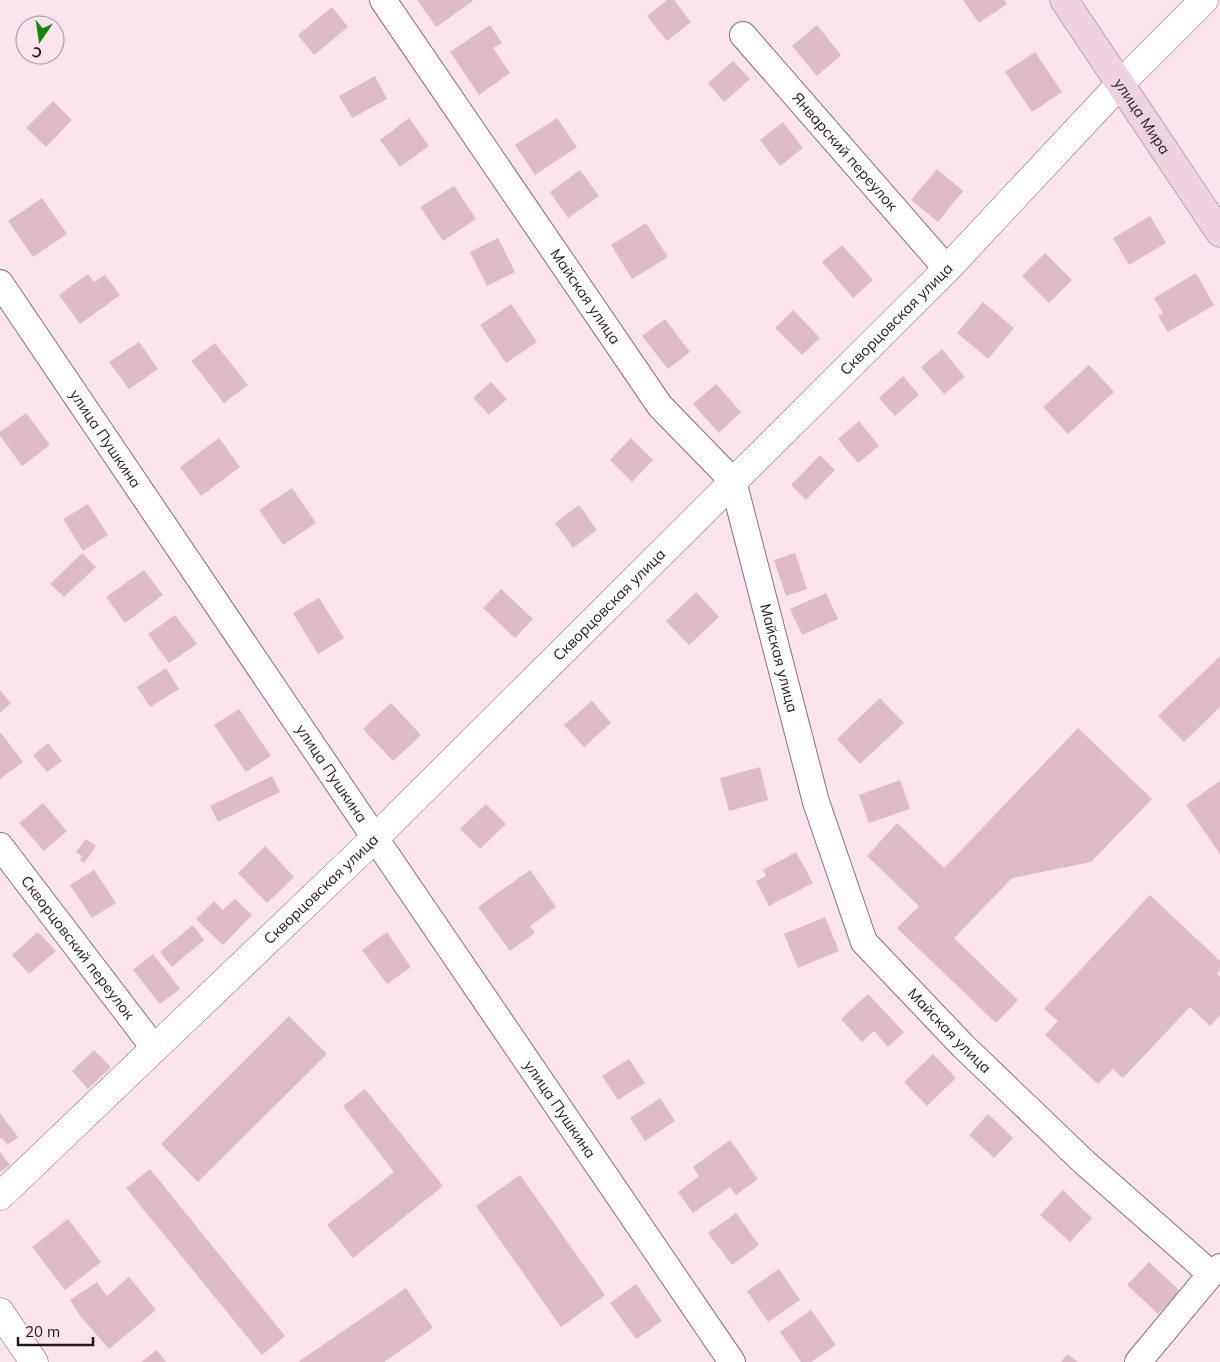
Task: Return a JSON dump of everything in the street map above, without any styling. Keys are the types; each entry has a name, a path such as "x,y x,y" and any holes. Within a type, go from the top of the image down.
{"main road":[{"name":"улица Мира","path":"1064,0 1220,233"}],"street":[{"name":"Майская улица","path":"383,0 660,406 733,482 816,802 864,942 963,1046 1084,1162 1216,1271"},
{"name":"Скворцовская улица","path":"0,1196 375,838 947,269 1120,84 1204,0"},
{"name":"Январский переулок","path":"743,35 947,269"},
{"name":"улица Пушкина","path":"0,284 732,1362"},
{"name":"Скворцовский переулок","path":"0,846 155,1049"},
{"path":"1138,1362 1216,1271"},
{"path":"0,1312 34,1362"}],"building":[{"path":"417,0 472,0 473,1 436,27"},
{"path":"667,0 674,0 691,22 667,41 647,16"},
{"path":"963,0 1004,0 1007,4 979,23"},
{"path":"332,7 348,27 314,55 298,35"},
{"path":"490,25 502,43 493,48 510,73 479,95 450,52"},
{"path":"817,25 841,55 817,76 792,46"},
{"path":"1035,52 1062,92 1032,112 1005,72"},
{"path":"733,61 750,79 724,102 708,83"},
{"path":"375,76 387,99 352,118 339,96"},
{"path":"53,101 72,120 46,147 26,128"},
{"path":"409,118 429,146 400,167 380,140"},
{"path":"557,118 577,147 535,175 515,145"},
{"path":"783,122 803,148 780,166 760,140"},
{"path":"937,169 963,191 938,222 911,200"},
{"path":"580,170 599,196 568,218 550,192"},
{"path":"454,186 476,219 443,241 420,207"},
{"path":"42,198 67,234 33,257 8,221"},
{"path":"1150,216 1166,243 1129,265 1113,238"},
{"path":"646,223 668,257 632,279 611,245"},
{"path":"498,238 515,272 487,286 470,252"},
{"path":"842,245 873,280 853,298 822,262"},
{"path":"1045,253 1072,280 1049,303 1022,276"},
{"path":"1196,273 1214,305 1168,332 1158,316 1163,313 1154,298"},
{"path":"88,274 94,282 105,275 120,295 80,324 59,295"},
{"path":"983,302 1014,328 988,359 957,333"},
{"path":"511,304 537,342 506,363 480,325"},
{"path":"793,310 820,338 802,355 775,328"},
{"path":"665,319 690,352 668,369 642,336"},
{"path":"139,342 158,369 129,389 109,362"},
{"path":"215,343 248,385 224,403 191,361"},
{"path":"942,349 965,377 944,394 921,367"},
{"path":"1089,365 1114,392 1068,434 1043,407"},
{"path":"903,376 919,395 895,416 879,398"},
{"path":"491,382 507,399 489,415 473,398"},
{"path":"716,384 741,412 719,433 693,404"},
{"path":"26,413 50,445 22,466 0,436 0,432"},
{"path":"859,421 879,446 858,463 838,439"},
{"path":"219,438 240,467 201,496 180,467"},
{"path":"631,438 653,460 632,482 610,460"},
{"path":"820,455 835,470 806,500 791,485"},
{"path":"292,488 316,523 283,545 259,510"},
{"path":"88,504 108,535 83,551 63,519"},
{"path":"579,505 597,530 573,548 555,523"},
{"path":"82,553 96,567 64,597 50,584"},
{"path":"795,553 807,589 786,596 774,560"},
{"path":"144,570 163,595 125,623 106,597"},
{"path":"501,589 533,619 515,638 483,608"},
{"path":"696,592 719,617 689,645 666,621"},
{"path":"826,593 838,619 802,635 790,609"},
{"path":"319,598 344,638 318,654 293,613"},
{"path":"175,615 197,644 169,663 148,634"},
{"path":"1220,656 1220,707 1184,742 1158,716"},
{"path":"166,668 179,689 150,707 137,687"},
{"path":"0,690 11,703 0,713"},
{"path":"880,698 904,723 860,764 837,739"},
{"path":"592,701 611,723 584,747 564,725"},
{"path":"391,703 421,735 393,761 363,729"},
{"path":"239,709 271,756 246,772 214,725"},
{"path":"1078,728 1152,799 1091,862 1012,878 954,938 1018,1000 996,1023 897,928 919,906 867,856 897,823 944,868"},
{"path":"0,734 23,762 0,779"},
{"path":"48,743 62,761 47,772 33,755"},
{"path":"760,767 768,800 729,811 720,778"},
{"path":"272,776 280,792 218,822 210,806"},
{"path":"900,780 910,809 869,823 859,795"},
{"path":"1220,781 1220,854 1186,805"},
{"path":"43,803 67,831 44,851 19,823"},
{"path":"486,804 506,824 480,849 460,829"},
{"path":"86,839 96,846 84,863 80,860 82,856 76,852"},
{"path":"265,846 294,877 267,903 238,873"},
{"path":"796,852 813,883 769,906 756,881 766,876 763,870"},
{"path":"94,870 116,903 92,918 70,885"},
{"path":"530,870 556,907 530,926 535,933 510,951 478,907"},
{"path":"1150,895 1220,961 1220,970 1217,974 1220,977 1220,1015 1210,1026 1190,1007 1123,1078 1113,1069 1098,1084 1045,1035 1058,1021 1044,1009"},
{"path":"235,899 252,915 223,945 196,919 214,901 223,910"},
{"path":"825,917 839,951 798,968 784,934"},
{"path":"193,925 204,940 172,967 160,952"},
{"path":"38,932 56,951 29,974 12,955"},
{"path":"387,932 411,967 387,984 362,950"},
{"path":"153,954 180,989 160,1004 133,970"},
{"path":"868,994 904,1032 888,1047 874,1031 862,1042 841,1019"},
{"path":"289,1016 327,1054 198,1182 161,1144"},
{"path":"94,1050 111,1067 88,1089 72,1071"},
{"path":"933,1054 956,1078 927,1106 904,1082"},
{"path":"629,1059 645,1083 618,1100 602,1076"},
{"path":"365,1089 443,1186 353,1258 327,1225 394,1172 343,1106"},
{"path":"660,1098 675,1121 645,1141 630,1118"},
{"path":"0,1113 18,1137 7,1145 2,1138 0,1139"},
{"path":"988,1114 1013,1138 994,1158 969,1135"},
{"path":"730,1140 758,1179 736,1195 730,1187 693,1213 678,1192 699,1176 693,1167"},
{"path":"0,1152 10,1165 0,1172"},
{"path":"150,1169 285,1336 262,1355 126,1188"},
{"path":"520,1175 605,1295 561,1327 476,1206"},
{"path":"1063,1190 1092,1218 1070,1242 1040,1215"},
{"path":"736,1213 759,1245 732,1265 708,1233"},
{"path":"68,1219 101,1262 65,1290 32,1247"},
{"path":"1149,1262 1180,1291 1158,1314 1127,1285"},
{"path":"779,1269 800,1300 768,1322 747,1291"},
{"path":"129,1277 156,1310 109,1349 81,1317 70,1300 97,1282 107,1296"},
{"path":"636,1284 662,1321 636,1339 610,1303"},
{"path":"406,1288 433,1328 384,1362 298,1362"},
{"path":"811,1310 836,1345 811,1362 801,1362 780,1332"},
{"path":"157,1350 166,1362 141,1362"},
{"path":"1067,1354 1078,1362 1061,1362"}]}
